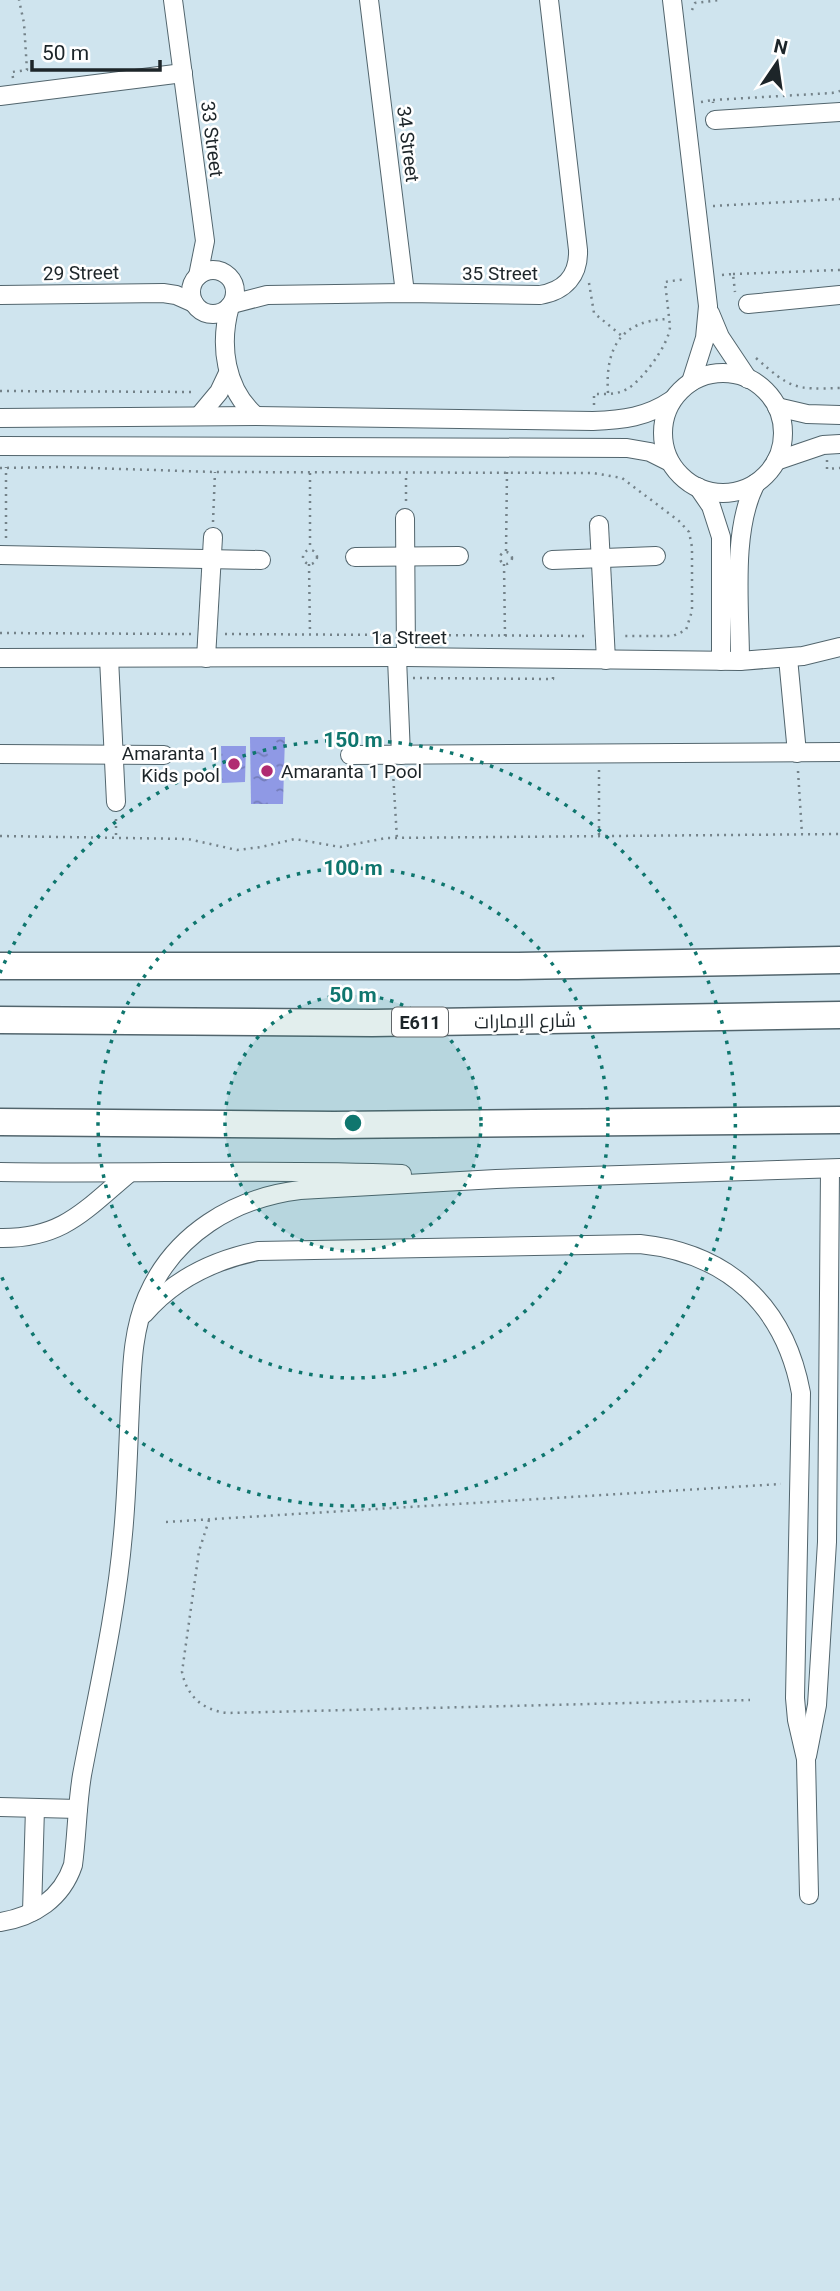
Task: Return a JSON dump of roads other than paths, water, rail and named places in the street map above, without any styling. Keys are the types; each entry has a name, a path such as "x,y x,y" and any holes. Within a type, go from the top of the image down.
{"highway":[{"path":"0,966 518,965 840,960"},
{"name":"شارع الإمارات","path":"0,1020 372,1023 840,1016"},
{"path":"0,1122 362,1125 840,1120"}],"street":[{"name":"33 Street","path":"173,0 205,241 212,258 228,279"},
{"name":"34 Street","path":"369,0 405,293"},
{"name":"35 Street","path":"267,295 540,295 556,291 569,281 577,267 578,250 549,0"},
{"path":"672,0 708,306 705,338 691,382"},
{"path":"8,95 183,73"},
{"path":"715,120 840,112"},
{"name":"33 Street","path":"196,279 205,241"},
{"path":"225,338 217,324 200,308 191,292 196,279 209,270 267,295"},
{"name":"29 Street","path":"0,295 163,293 196,279"},
{"path":"228,279 235,291 225,338 228,373 238,397 256,416"},
{"name":"29 Street","path":"163,293 200,308"},
{"path":"200,308 219,313 231,305 267,295"},
{"path":"742,302 840,295"},
{"path":"708,306 720,337 748,379"},
{"path":"200,416 219,392 228,373"},
{"path":"0,418 256,416 593,421 636,417 661,408 691,382 701,377 725,373 748,379 760,386 777,407 781,417 782,440 776,461 767,473 745,488 722,493 698,487 687,481 670,462 650,452 627,448 0,446"},
{"path":"670,462 663,437 663,424 672,400"},
{"path":"777,407 821,415 840,415"},
{"path":"776,461 823,445 840,444"},
{"path":"740,661 741,524 749,495 756,482"},
{"path":"698,487 715,516 720,537 721,661"},
{"path":"396,755 406,557 405,518"},
{"path":"599,525 606,660"},
{"path":"206,658 213,537"},
{"path":"3,555 261,560"},
{"path":"355,557 459,556"},
{"path":"552,560 656,556"},
{"name":"1a Street","path":"0,658 402,657 740,661 788,658 840,647"},
{"path":"108,658 116,802"},
{"path":"788,658 797,753"},
{"path":"350,755 840,752"},
{"path":"0,754 164,755"},
{"path":"0,1922 32,1912 54,1898 69,1878 75,1853 78,1809 119,1573 134,1343 139,1320 158,1275 173,1255 209,1222 252,1199 300,1190 496,1179 835,1168 827,1542 817,1705 806,1759"},
{"path":"0,1172 128,1174 284,1171 496,1179"},
{"path":"0,1238 26,1238 57,1229 71,1221 128,1174"},
{"path":"139,1320 167,1291 192,1274 219,1261 258,1251 631,1244 676,1249 710,1263 741,1283 767,1309 786,1340 801,1393 795,1700 806,1759 809,1895"},
{"path":"0,1807 78,1809"},
{"path":"32,1912 35,1808"}],"water":[{"name":"Amaranta 1 Pool","path":"250,737 285,737 283,804 251,804"},
{"name":"Amaranta 1 Kids pool","path":"221,746 246,746 245,782 222,783"}],"place":[{"name":"Amaranta 1 Kids pool","path":"234,764"},
{"name":"Amaranta 1 Pool","path":"267,771"}]}
